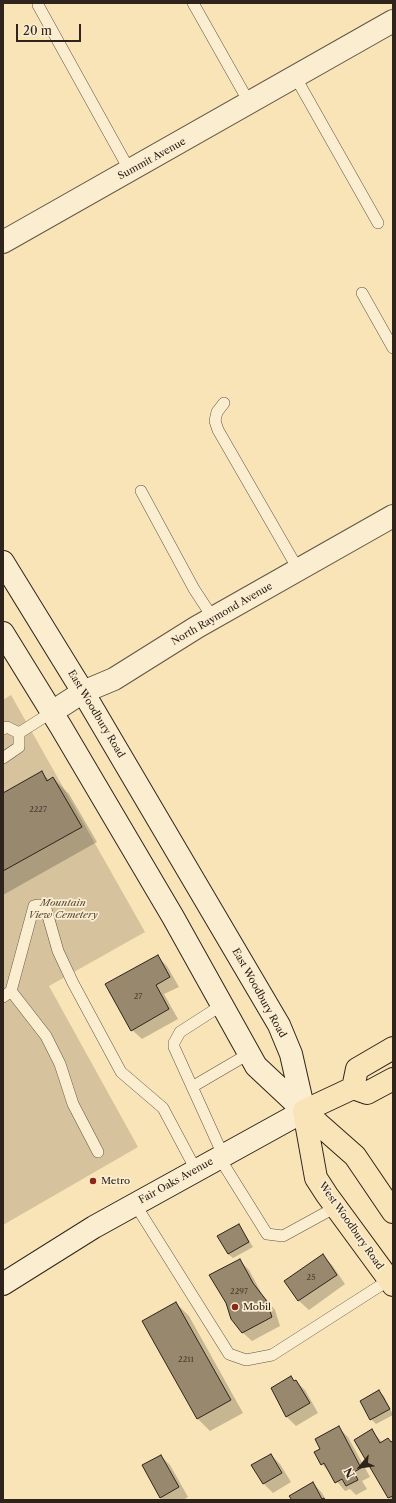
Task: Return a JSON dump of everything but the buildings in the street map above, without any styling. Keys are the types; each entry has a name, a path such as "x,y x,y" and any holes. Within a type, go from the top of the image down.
{"main road":[{"name":"Summit Avenue","path":"3,242 250,104 393,21"},
{"name":"North Raymond Avenue","path":"52,712 83,692 114,679 213,618 393,516"},
{"name":"East Woodbury Road","path":"3,562 83,692 279,1025 291,1054 304,1111"},
{"path":"3,633 52,712 173,917 261,1071 355,1156 390,1201"},
{"path":"393,1048 357,1069 353,1088 367,1093 393,1079"},
{"name":"Fair Oaks Avenue","path":"3,1284 94,1227 135,1204 304,1111 353,1088"},
{"name":"West Woodbury Road","path":"304,1111 316,1178 391,1282"}],"lane":[{"path":"193,3 250,104"},
{"path":"38,5 130,171"},
{"path":"298,76 378,223"},
{"path":"362,293 393,348"},
{"path":"224,403 218,412 215,421 218,430 298,569"},
{"path":"140,491 194,589 213,618"},
{"path":"19,733 52,712"},
{"path":"3,729 7,727 19,733"},
{"path":"3,758 19,747 19,733"},
{"path":"98,1152 73,1104 60,1064 46,1036 7,994 34,906 39,905 46,909 58,951 73,983 120,1072 163,1108 196,1170"},
{"path":"222,1005 180,1032 175,1039 174,1047 221,1156 267,1234 283,1236 336,1207"},
{"path":"192,1087 250,1053"},
{"path":"135,1204 229,1354 246,1360 272,1355 391,1282"}],"green space":[{"name":"Mountain View Cemetery","path":"11,695 145,932 49,986 138,1147 3,1225 3,700"}],"place":[{"name":"Metro","path":"93,1181"},
{"name":"Mobil","path":"235,1307"}]}
